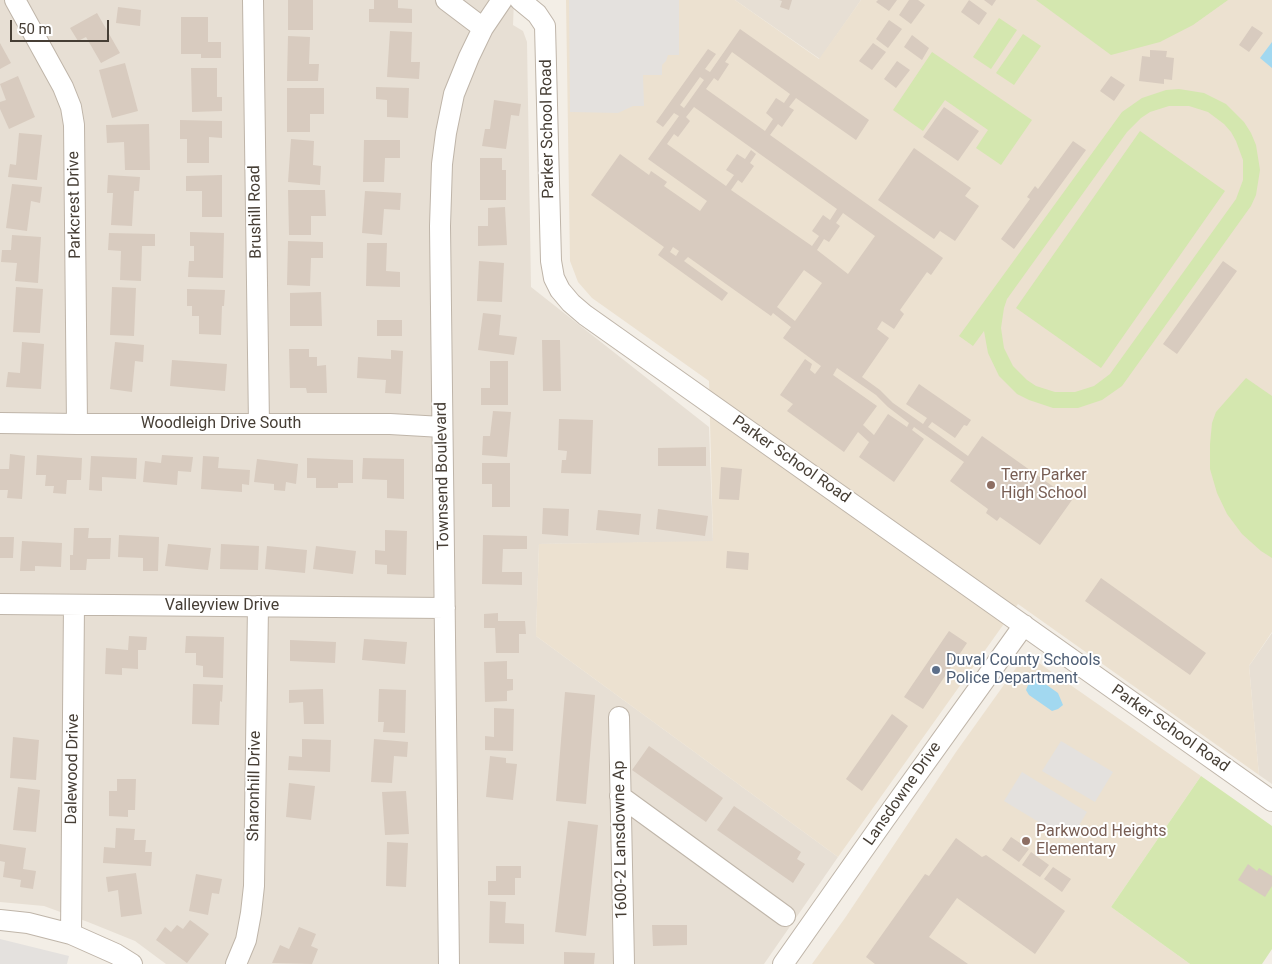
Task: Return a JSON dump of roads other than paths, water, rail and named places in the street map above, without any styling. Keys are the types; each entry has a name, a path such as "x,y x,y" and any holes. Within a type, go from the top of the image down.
{"street":[{"name":"Parkcrest Drive","path":"15,0 63,86 71,107 74,126 78,424"},
{"name":"Brushill Road","path":"253,0 259,424"},
{"path":"446,0 483,28"},
{"name":"Townsend Boulevard","path":"449,964 440,226 442,164 454,94 483,28 502,0"},
{"name":"Parker School Road","path":"520,0 537,14 545,26 551,261 554,278 570,303 1272,801"},
{"name":"Woodleigh Drive South","path":"0,423 390,424 442,427"},
{"name":"Valleyview Drive","path":"0,604 445,608"},
{"name":"Dalewood Drive","path":"71,934 74,605"},
{"name":"Sharonhill Drive","path":"236,964 246,940 254,886 258,606"},
{"name":"Lansdowne Drive","path":"783,964 1024,625"},
{"name":"1600-2 Lansdowne Ap","path":"619,717 624,964"},
{"path":"620,796 785,916"},
{"path":"0,920 28,923 71,934 116,954 132,964"}],"water":[{"path":"1272,42 1272,68 1260,58"},
{"path":"1037,678 1058,693 1063,705 1052,711 1029,695 1026,690 1030,680"}],"place":[{"name":"Terry Parker High School","path":"991,485"},
{"name":"Duval County Schools Police Department","path":"936,670"},
{"name":"Parkwood Heights Elementary","path":"1026,841"}]}
